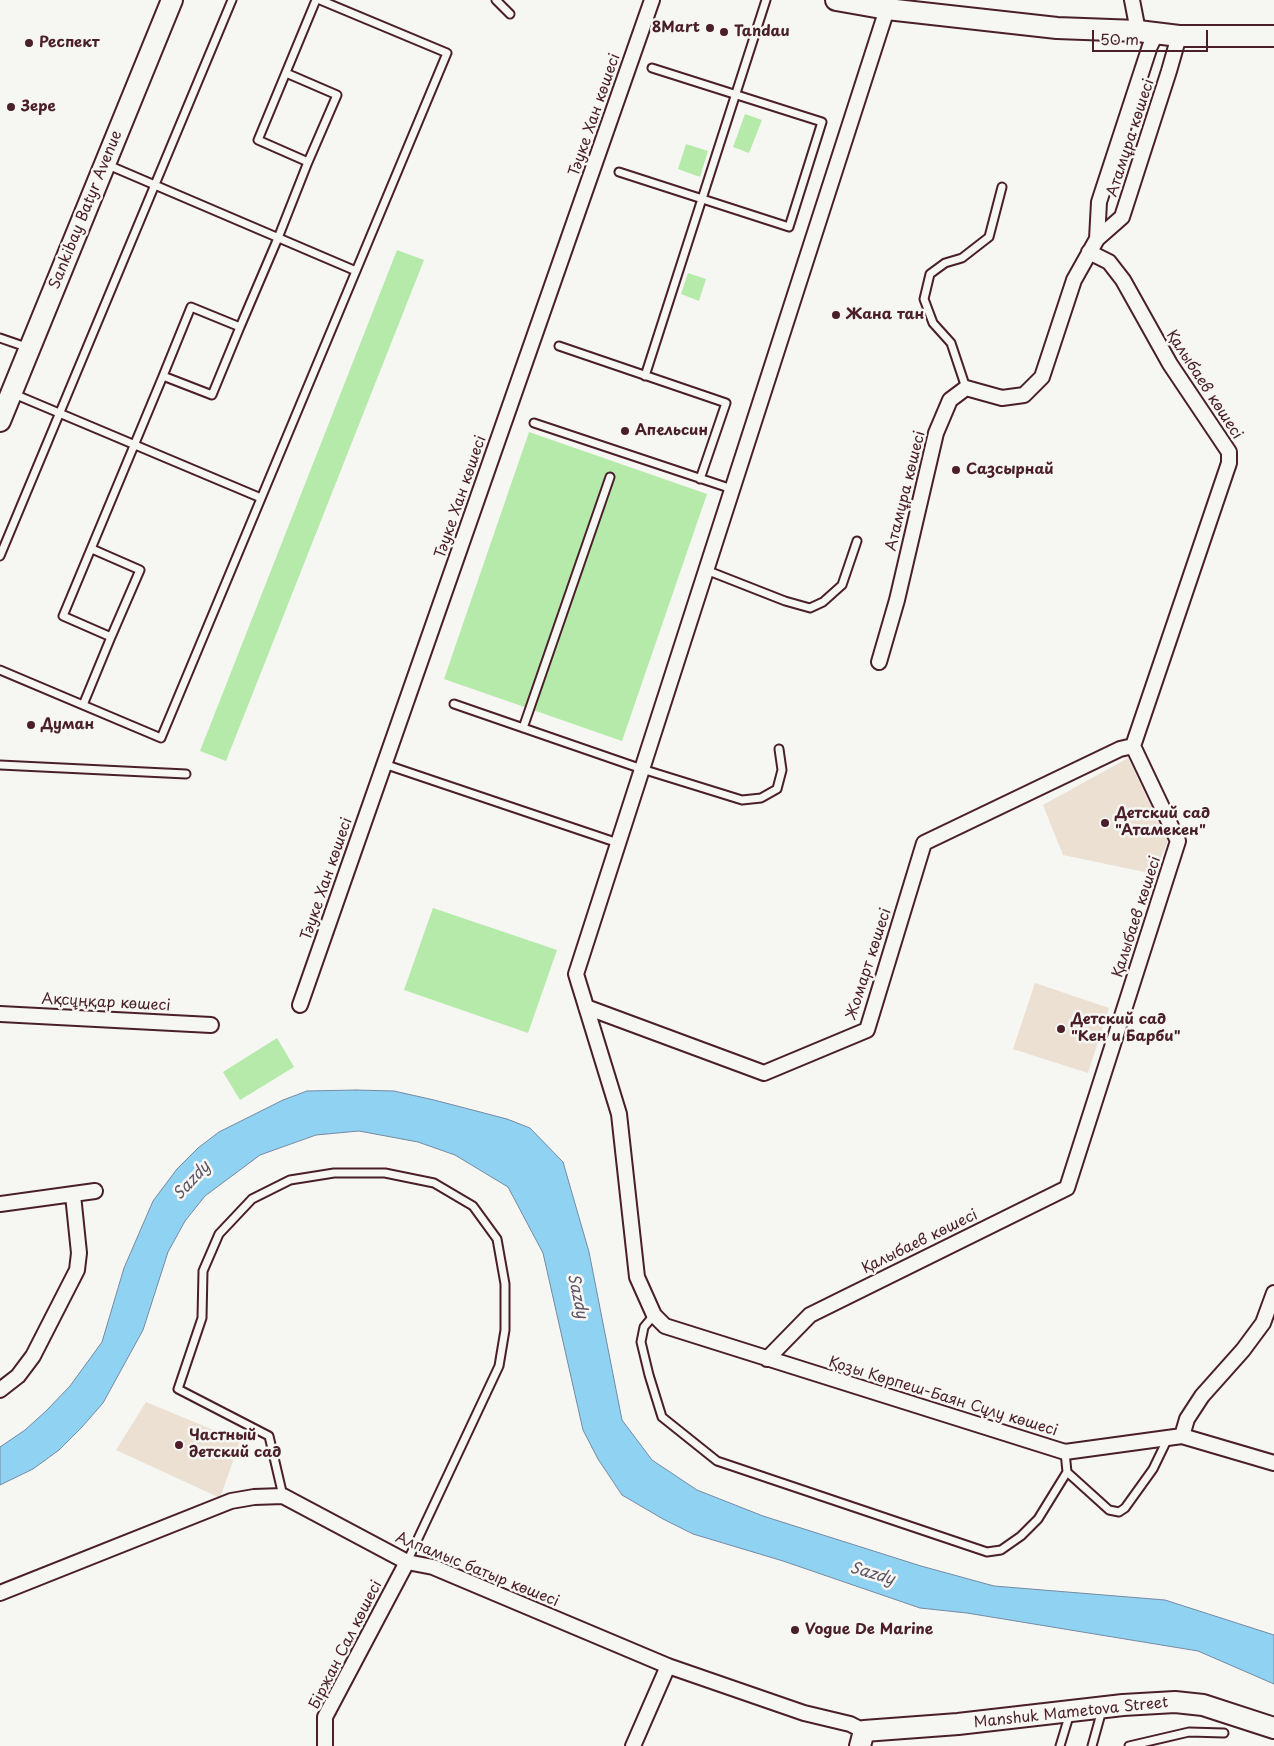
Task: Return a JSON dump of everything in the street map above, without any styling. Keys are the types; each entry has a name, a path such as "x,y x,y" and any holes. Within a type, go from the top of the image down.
{"street":[{"name":"Sankibay Batyr Avenue","path":"0,421 172,0"},
{"name":"Тәуке Хан көшесі","path":"300,1005 652,0"},
{"path":"836,0 887,9 1057,28 1147,32 1179,36 1274,36"},
{"path":"1132,0 1147,32"},
{"path":"654,1316 637,1278 619,1114 576,974 887,9"},
{"name":"Атамұра көшесі","path":"1097,239 1099,202 1150,46 1147,32"},
{"name":"Атамұра көшесі","path":"879,662 897,600 936,432 950,400 966,388 1002,398 1024,394 1042,377 1074,280 1097,239 1122,217 1179,36"},
{"name":"Қалыбаев көшесі","path":"766,1359 810,1315 1067,1188 1178,840 1133,746 1229,464 1229,452 1170,364 1110,262 1089,252"},
{"name":"Жомарт көшесі","path":"586,1007 764,1074 867,1030 924,844 1120,749 1133,746"},
{"name":"Ақсұңқар көшесі","path":"0,1014 211,1025"},
{"path":"0,1204 96,1191"},
{"path":"0,1390 18,1376 33,1356 77,1270 79,1253 73,1195"},
{"path":"1175,1437 1202,1396 1243,1350 1263,1322 1274,1293"},
{"name":"Қозы Көрпеш-Баян Сұлу көшесі","path":"654,1316 665,1326 1065,1452 1175,1437 1274,1463"},
{"name":"Алпамыс батыр көшесі","path":"0,1593 231,1501 254,1497 283,1496 407,1562 433,1566 668,1666 804,1713 850,1724 862,1739"},
{"name":"Біржан Сал көшесі","path":"325,1746 325,1717 407,1562"},
{"path":"633,1746 668,1666"},
{"name":"Manshuk Mametova Street","path":"862,1739 958,1724 1174,1702 1204,1705 1274,1728"}],"lane":[{"path":"0,556 232,0"},
{"path":"308,162 258,140 316,0"},
{"path":"0,670 161,738 447,53 320,0"},
{"path":"496,0 510,14"},
{"path":"645,376 766,0"},
{"path":"619,172 788,227 795,208 822,122 652,68"},
{"path":"163,376 212,395 337,95 286,73"},
{"path":"105,164 356,271"},
{"path":"966,388 951,343 933,323 924,299 930,274 946,263 962,258 989,237 1002,187"},
{"path":"111,637 63,616 191,307 240,327"},
{"path":"0,338 30,348"},
{"path":"559,346 726,403 700,479"},
{"path":"11,393 261,498"},
{"path":"534,422 700,479 732,488"},
{"path":"523,728 610,477"},
{"path":"706,570 785,601 810,608 823,602 842,585 856,541"},
{"path":"83,705 140,570 92,549"},
{"path":"454,704 642,769 742,800 761,798 777,789 782,770 779,749"},
{"path":"384,764 618,843"},
{"path":"0,765 186,774"},
{"path":"283,1496 269,1436 178,1389 202,1318 203,1271 219,1234 252,1199 290,1180 334,1173 385,1173 434,1183 473,1206 497,1239 505,1284 505,1330 499,1366 407,1562"},
{"path":"654,1316 644,1327 641,1342 662,1417 717,1461 987,1552 1001,1550 1021,1536 1038,1519 1066,1472 1065,1452"},
{"path":"1066,1472 1109,1510 1119,1512 1125,1508 1175,1437"},
{"path":"1092,1746 1103,1708"},
{"path":"1060,1746 1070,1713"},
{"path":"1129,1746 1189,1732 1224,1732"}],"shaded area":[{"name":"Детский сад \"Атамекен\"","path":"1128,758 1168,841 1154,874 1063,855 1043,805"},
{"name":"Детский сад \"Кен и Барби\"","path":"1035,983 1109,1008 1088,1073 1013,1049"},
{"name":"Частный детский сад","path":"146,1402 240,1441 220,1498 116,1450"}],"green space":[{"path":"745,114 762,120 749,153 733,147"},
{"path":"686,144 708,151 700,177 678,169"},
{"path":"397,250 424,260 226,761 200,751"},
{"path":"688,273 706,279 699,301 681,294"},
{"path":"529,432 707,494 622,741 444,679"},
{"path":"433,908 557,950 528,1033 404,990"},
{"path":"277,1038 294,1067 240,1100 223,1072"}],"water":[{"name":"Sazdy","path":"307,1091 394,1091 507,1119 530,1128 563,1162 589,1252 622,1420 652,1460 697,1490 763,1516 921,1566 994,1586 1165,1600 1274,1635 1274,1684 1198,1651 967,1613 920,1608 783,1561 693,1534 622,1495 598,1459 583,1430 543,1253 508,1187 455,1155 418,1142 359,1131 316,1135 260,1155 205,1196 185,1221 168,1252 143,1330 103,1403 59,1450 33,1469 0,1485 0,1447 25,1430 46,1411 70,1386 102,1342 124,1268 153,1201 177,1169 198,1148 219,1132 283,1100"}],"place":[{"name":"8Mart","path":"710,28"},
{"name":"Tandau","path":"724,32"},
{"name":"Респект","path":"29,43"},
{"name":"Зере","path":"11,107"},
{"name":"Жана тан","path":"836,315"},
{"name":"Апельсин","path":"625,431"},
{"name":"Сазсырнай","path":"956,470"},
{"name":"Думан","path":"31,725"},
{"name":"Детский сад \"Атамекен\"","path":"1105,823"},
{"name":"Детский сад \"Кен и Барби\"","path":"1061,1029"},
{"name":"Частный детский сад","path":"179,1445"},
{"name":"Vogue De Marine","path":"795,1630"}]}
